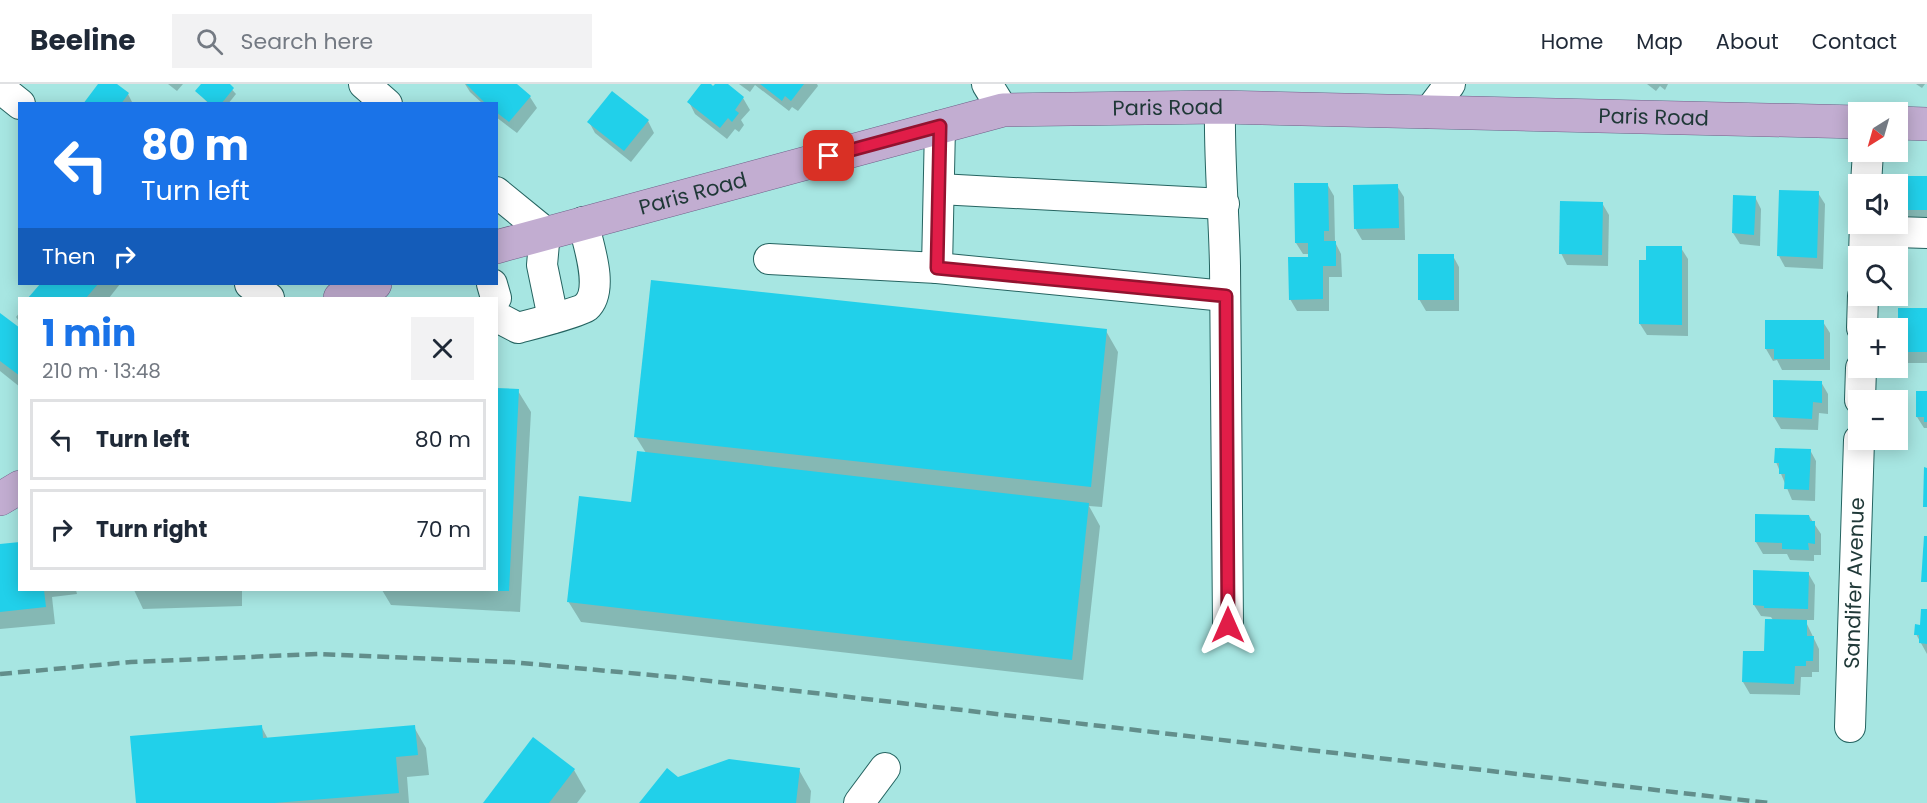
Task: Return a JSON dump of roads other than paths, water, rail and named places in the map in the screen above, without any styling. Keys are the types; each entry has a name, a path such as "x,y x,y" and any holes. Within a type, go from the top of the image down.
{"main road":[{"name":"Paris Road","path":"498,246 940,126 995,97 1220,107 1848,122"},
{"path":"1908,123 1927,124"},
{"path":"342,297 372,285"},
{"path":"0,499 18,488"}],"street":[{"path":"364,84 385,102"},
{"path":"1428,113 1450,84"},
{"path":"0,88 18,102"},
{"path":"1220,107 1219,142 1224,204 1226,296 1228,625"},
{"path":"937,268 940,126"},
{"path":"939,189 1224,204"},
{"path":"498,194 545,232 542,265 553,318"},
{"path":"498,318 518,328 585,309 595,293 593,265 583,222"},
{"path":"1865,237 1927,234"},
{"path":"769,259 937,268 1226,296"},
{"path":"251,285 268,297"},
{"name":"Sandifer Avenue","path":"1850,727 1859,450"},
{"path":"859,803 885,768"}],"railway":[{"path":"0,674 131,662 319,654 511,662 684,678 1769,803"}]}
